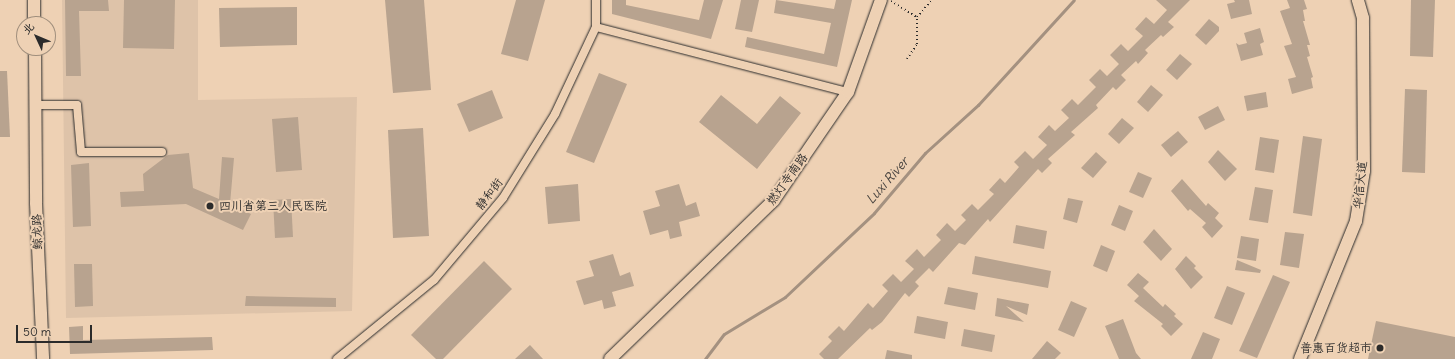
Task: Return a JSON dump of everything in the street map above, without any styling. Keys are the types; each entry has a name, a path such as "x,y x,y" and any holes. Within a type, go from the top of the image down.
{"street":[{"path":"34,0 34,16"},
{"name":"静和街","path":"337,359 434,280 503,198 555,114 596,27 596,0"},
{"name":"燃灯寺南路","path":"610,359 774,200 848,92 881,0"},
{"name":"华信大道","path":"1300,359 1356,221 1364,171 1363,18 1358,0"},
{"path":"596,27 848,92"},
{"name":"鲸龙路","path":"35,56 36,203 42,359"},
{"path":"35,105 77,105 81,152 162,152"}],"path":[{"path":"889,0 917,17"},
{"path":"907,59 917,44 917,17 932,0"}],"shaded area":[{"name":"四川省第三人民医院","path":"62,0 198,0 198,100 357,97 352,311 66,318"}],"building":[{"path":"65,0 108,0 109,11 79,11 81,76 66,76"},
{"path":"124,0 175,0 174,49 123,48"},
{"path":"385,0 424,0 431,90 393,93"},
{"path":"516,0 545,0 528,61 501,54"},
{"path":"612,0 626,0 626,5 699,20 704,0 723,0 711,39 612,14"},
{"path":"741,0 759,0 752,32 735,29"},
{"path":"776,0 834,9 836,0 852,0 837,67 745,47 747,37 824,54 831,23 774,13"},
{"path":"1156,0 1190,0 1168,22 1174,27 1163,37 1161,35 1145,50 1148,53 1138,64 1136,61 1121,75 1126,80 1116,90 1113,87 1096,105 1098,108 1071,132 1075,135 1048,159 1052,163 1042,173 1038,169 990,222 988,219 965,245 959,243 933,272 929,268 915,282 919,286 909,297 905,293 882,322 872,330 870,328 838,359 824,359 819,354 832,341 828,337 839,326 844,331 868,303 873,308 888,291 882,285 893,274 901,282 914,269 905,261 917,249 924,257 941,240 936,235 947,223 955,231 966,220 961,215 972,204 978,210 994,194 989,190 1000,178 1005,183 1019,167 1014,162 1025,151 1033,159 1047,145 1038,137 1049,125 1055,131 1069,118 1061,110 1072,99 1078,105 1096,87 1089,80 1100,69 1107,76 1119,64 1110,55 1121,44 1128,51 1143,36 1135,29 1146,17 1154,24 1167,10"},
{"path":"1234,0 1249,0 1252,14 1231,19 1227,4 1235,2"},
{"path":"1287,0 1304,0 1307,9 1303,10 1305,21 1303,21 1310,45 1307,45 1310,56 1307,57 1313,77 1311,78 1313,88 1292,94 1288,79 1296,77 1284,46 1292,44 1280,11 1290,8"},
{"path":"1411,0 1435,0 1433,57 1410,56"},
{"path":"297,7 297,45 220,47 219,8"},
{"path":"1209,19 1219,27 1219,31 1206,45 1195,35"},
{"path":"1260,28 1264,42 1260,44 1263,55 1241,61 1236,43 1239,45 1247,43 1244,33"},
{"path":"1180,54 1192,64 1177,80 1166,70"},
{"path":"0,71 7,71 10,137 0,137"},
{"path":"599,73 627,84 594,163 566,152"},
{"path":"1151,85 1163,95 1148,112 1137,102"},
{"path":"1405,89 1427,90 1425,173 1402,172"},
{"path":"492,90 503,118 469,132 457,104"},
{"path":"1266,92 1268,107 1247,111 1244,96"},
{"path":"721,95 757,124 780,96 801,113 757,169 699,122"},
{"path":"1218,106 1225,120 1205,130 1198,117"},
{"path":"298,117 302,170 276,172 272,119"},
{"path":"1122,118 1134,128 1119,144 1108,134"},
{"path":"423,128 429,236 393,238 388,130"},
{"path":"1178,131 1188,142 1171,157 1161,145"},
{"path":"1303,136 1322,139 1312,216 1293,213"},
{"path":"1260,137 1279,140 1274,173 1255,170"},
{"path":"1218,150 1237,169 1225,181 1208,162"},
{"path":"1096,152 1107,162 1093,178 1081,168"},
{"path":"189,153 193,188 219,199 222,157 234,158 230,204 251,214 243,230 186,204 121,207 120,192 144,191 143,174 168,155"},
{"path":"89,163 91,226 73,227 71,165"},
{"path":"1138,172 1152,178 1143,198 1129,192"},
{"path":"1182,179 1206,206 1208,203 1219,213 1215,218 1223,226 1212,238 1202,227 1206,223 1190,209 1188,211 1171,191"},
{"path":"578,184 580,221 548,224 545,187"},
{"path":"679,184 686,206 696,202 700,216 679,222 682,236 670,239 668,230 650,235 643,211 660,206 655,191"},
{"path":"1255,187 1273,190 1268,223 1249,220"},
{"path":"1068,198 1083,201 1077,223 1063,219"},
{"path":"291,199 293,237 275,238 273,200"},
{"path":"1119,205 1133,211 1125,231 1111,225"},
{"path":"1016,225 1047,231 1044,249 1013,243"},
{"path":"1154,229 1172,249 1161,261 1143,242"},
{"path":"1285,232 1304,234 1299,268 1280,265"},
{"path":"1241,236 1259,239 1256,261 1237,258"},
{"path":"1101,245 1115,251 1107,272 1093,266"},
{"path":"613,254 620,276 630,272 634,286 612,292 616,306 604,309 602,300 584,305 576,281 594,276 589,261"},
{"path":"975,256 1051,271 1048,288 972,274"},
{"path":"1186,256 1196,266 1194,268 1203,277 1191,289 1175,269"},
{"path":"1237,260 1261,270 1260,273 1235,270"},
{"path":"484,261 512,289 443,359 436,359 411,335"},
{"path":"74,264 92,264 93,306 75,307"},
{"path":"1138,273 1149,282 1143,288 1163,307 1165,304 1176,314 1174,316 1183,324 1171,336 1161,326 1163,324 1134,301 1139,296 1127,285"},
{"path":"1273,275 1290,282 1257,358 1239,351"},
{"path":"1227,286 1245,293 1232,325 1214,318"},
{"path":"948,287 978,293 975,310 944,304"},
{"path":"246,296 336,298 336,307 245,306"},
{"path":"997,298 1029,304 1027,315 1006,306 1024,322 995,316"},
{"path":"1071,301 1087,308 1074,337 1058,330"},
{"path":"917,316 948,322 945,339 914,333"},
{"path":"1123,319 1136,353 1141,359 1119,359 1105,326"},
{"path":"1376,321 1455,337 1455,359 1368,359"},
{"path":"83,326 83,340 212,337 213,350 70,354 69,327"},
{"path":"964,329 995,335 992,352 961,346"},
{"path":"1203,332 1220,339 1212,359 1191,359"},
{"path":"1047,341 1061,353 1055,359 1032,359"},
{"path":"530,345 543,359 515,359"},
{"path":"887,350 912,355 912,359 885,359"}],"waterway":[{"name":"Luxi River","path":"705,359 724,334 785,297 874,213 925,153 978,105 1074,0"}],"place":[{"name":"四川省第三人民医院","path":"210,206"},
{"name":"普惠百货超市","path":"1380,348"}]}
